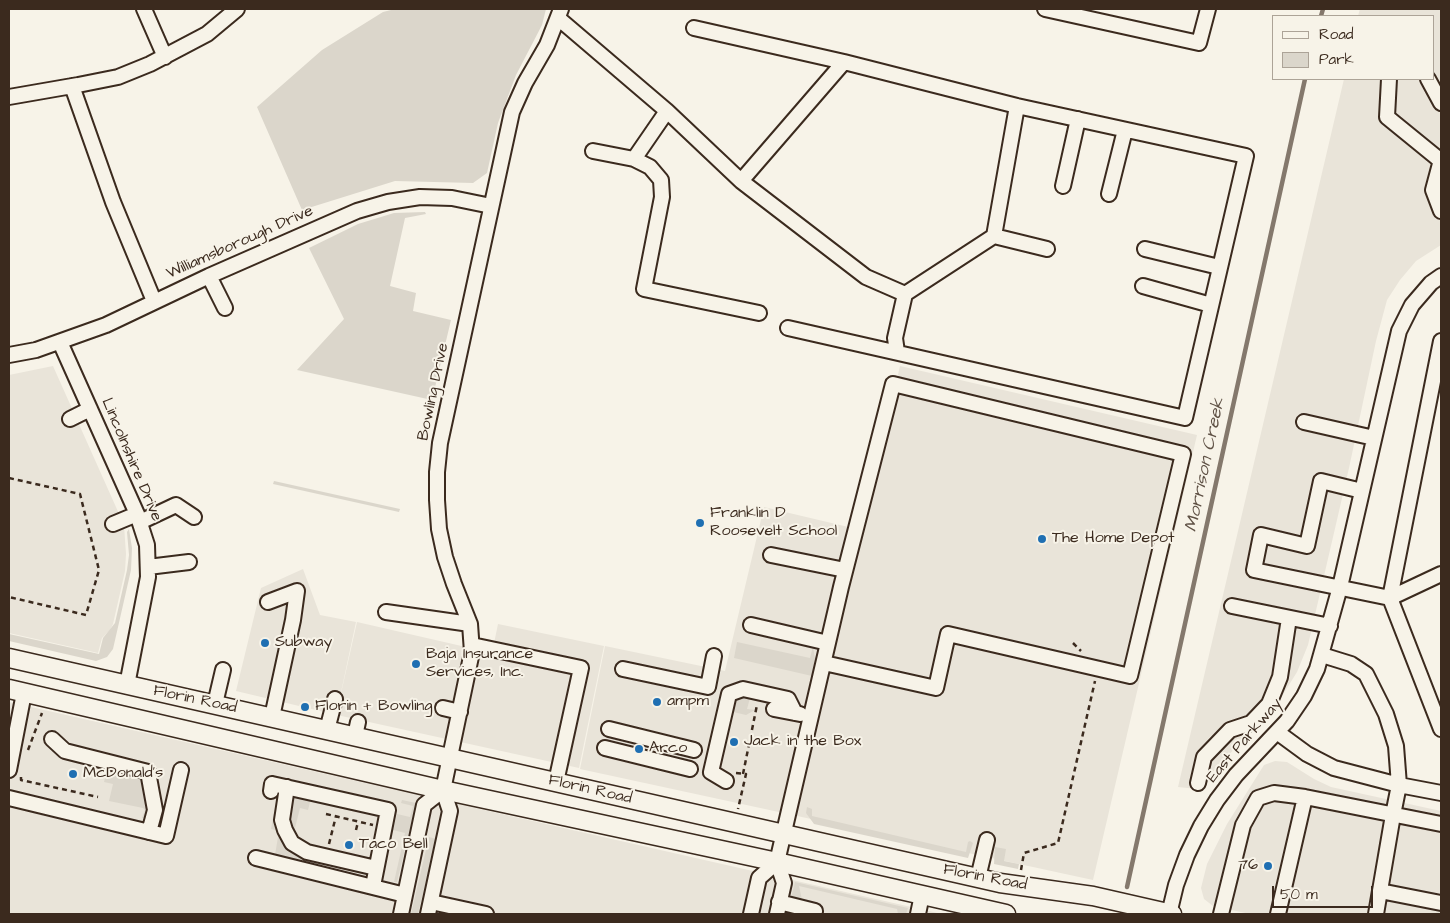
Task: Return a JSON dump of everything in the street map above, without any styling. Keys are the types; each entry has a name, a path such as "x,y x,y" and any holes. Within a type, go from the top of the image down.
{"main road":[{"name":"Florin Road","path":"9,658 327,730 357,729 451,757 784,835 1000,883 1093,896 1170,914"},
{"name":"Florin Road","path":"16,691 443,790 777,862 1004,914"}],"street":[{"path":"144,9 165,57"},
{"path":"9,97 118,77 165,57 207,34 238,9"},
{"path":"1045,9 1199,43 1208,9"},
{"path":"560,13 742,180 866,277 905,294"},
{"name":"Bowling Drive","path":"443,790 472,645 470,624 445,557 439,529 436,500 440,443 515,105 547,44 560,13"},
{"path":"694,28 844,62 1017,106 1246,156 1185,418 788,328"},
{"path":"742,180 844,62"},
{"path":"1389,80 1387,117 1441,161 1433,190 1441,210"},
{"path":"1429,80 1441,103"},
{"path":"72,86 113,202 154,301"},
{"path":"897,352 895,338 905,294 994,236 1017,106"},
{"path":"634,159 666,111"},
{"path":"1063,186 1078,119"},
{"path":"1109,194 1125,130"},
{"path":"593,150 634,159 650,167 660,180 662,196 644,289 759,314"},
{"name":"Williamsborough Drive","path":"9,355 36,350 106,325 154,301 342,216 388,202 420,197 459,199 492,206"},
{"path":"994,236 1046,249"},
{"path":"1145,249 1219,268"},
{"path":"209,276 225,308"},
{"name":"East Parkway","path":"1170,914 1176,884 1201,826 1236,774 1287,721 1304,696 1322,655 1340,587 1399,331 1412,305 1421,293 1441,276"},
{"path":"1143,286 1211,304"},
{"path":"1441,341 1390,598 1441,729"},
{"name":"Lincolnshire Drive","path":"60,342 139,518 147,545 146,593 127,685"},
{"path":"815,911 778,908 784,883 777,862 784,835 798,797 811,716 846,570 893,384 1183,454 1130,676 948,634 936,688 824,663"},
{"path":"70,419 90,410"},
{"path":"1304,422 1374,438"},
{"path":"1362,491 1321,481 1307,546 1262,535 1254,570 1390,598 1441,574"},
{"path":"113,524 139,518 176,505 194,517"},
{"path":"771,555 846,570"},
{"path":"148,567 189,562"},
{"path":"268,602 298,591 272,717"},
{"path":"1232,606 1330,626"},
{"path":"386,612 470,624"},
{"path":"1198,783 1204,757 1230,730 1251,723 1269,704 1280,677 1289,618"},
{"path":"751,626 828,643"},
{"path":"472,645 581,668 556,782"},
{"path":"1322,655 1351,664 1366,674 1386,714 1396,746 1399,785 1376,914"},
{"path":"623,669 708,686 714,656"},
{"path":"215,704 222,670"},
{"path":"726,781 711,772 729,694 743,689 788,699 795,713"},
{"path":"9,770 16,691"},
{"path":"327,730 335,699"},
{"path":"443,708 460,712"},
{"path":"774,709 811,716"},
{"path":"609,729 694,750"},
{"path":"1277,732 1320,762 1399,785 1441,793"},
{"path":"52,739 65,751 148,772 155,810 149,832"},
{"path":"605,748 690,768"},
{"path":"9,798 166,836 181,770"},
{"path":"271,792 272,784 388,810 373,886"},
{"path":"287,787 282,820 292,842 307,852 376,868"},
{"path":"401,914 424,805 443,790 450,811 430,908 486,914"},
{"path":"1221,914 1243,825 1258,798 1274,793 1305,797 1441,824"},
{"path":"1278,914 1305,797"},
{"path":"978,878 987,840"},
{"path":"256,858 405,895"},
{"path":"751,914 759,878 777,862"},
{"path":"1380,891 1441,903"},
{"path":"918,914 922,895"}],"path":[{"path":"9,478 80,494 99,570 86,615 9,597"},
{"path":"1021,872 1024,853 1058,843 1097,675 1083,653 1073,643"},
{"path":"743,774 757,704"},
{"path":"27,754 44,707"},
{"path":"23,770 21,780 98,797"},
{"path":"326,814 377,826"},
{"path":"328,852 336,816"},
{"path":"356,830 358,821"}],"shaded area":[{"path":"1360,9 1441,9 1441,245 1416,261 1400,280 1387,300 1376,341 1308,645 1297,672 1279,701 1197,789 1178,787 1344,80 1435,80 1435,15 1358,15"},
{"path":"53,366 124,525 125,571 113,624 102,638 98,653 9,633 9,375"},
{"path":"900,366 1197,435 1093,880 580,769 605,646 725,671 764,507 861,530"},
{"path":"303,569 320,615 356,622 337,711 357,622 492,653 498,624 604,646 579,768 236,691 261,588"},
{"path":"9,702 942,914 9,914"},
{"path":"1275,761 1287,762 1331,787 1441,811 1441,914 1250,914 1213,906 1204,899 1201,888 1207,864 1227,824 1264,765"}],"green space":[{"path":"395,9 546,9 542,25 516,75 498,123 487,173 473,183 395,181 302,210 257,107 322,50 383,12"},
{"path":"425,212 426,214 405,218 390,286 416,293 413,311 451,320 432,400 297,370 344,319 309,248 358,224 394,213"},
{"path":"274,481 400,509 399,512 273,484"},
{"path":"129,529 132,548 131,570 113,649 107,657 96,661 9,641 9,634 99,654 103,638 115,623 127,570 129,555 127,532"},
{"path":"737,642 810,658 813,646 815,659 812,676 734,658"},
{"path":"737,694 773,700 772,703 750,698 747,709 755,710 746,715 729,711"},
{"path":"108,766 145,777 150,811 148,819 142,818 145,810 143,808 109,801 113,784 104,782"},
{"path":"278,792 283,792 284,838 373,871 372,876 275,855 279,831 271,829"},
{"path":"293,794 311,798 308,810 300,808 294,832 290,831 287,805"},
{"path":"402,800 416,803 397,882 394,882 405,833 393,830 397,814 410,817 413,806 401,803"},
{"path":"807,807 812,809 812,816 966,852 968,842 973,843 968,858 814,824 806,813"},
{"path":"429,837 436,839 418,914 411,914"},
{"path":"995,847 1006,849 1004,861 1019,864 1018,869 994,864"},
{"path":"795,882 908,908 906,914 898,914 897,909 799,886 802,900 791,898"}],"waterway":[{"name":"Morrison Creek","path":"1321,15 1323,9"},
{"name":"Morrison Creek","path":"1127,887 1305,80"}],"place":[{"name":"Franklin D Roosevelt School","path":"700,523"},
{"name":"The Home Depot","path":"1042,539"},
{"name":"Subway","path":"265,643"},
{"name":"Baja Insurance Services, Inc.","path":"416,664"},
{"name":"ampm","path":"657,702"},
{"name":"Florin + Bowling","path":"305,707"},
{"name":"Jack in the Box","path":"734,742"},
{"name":"Arco","path":"639,749"},
{"name":"McDonald's","path":"73,774"},
{"name":"Taco Bell","path":"349,845"},
{"name":"76","path":"1268,866"}]}
